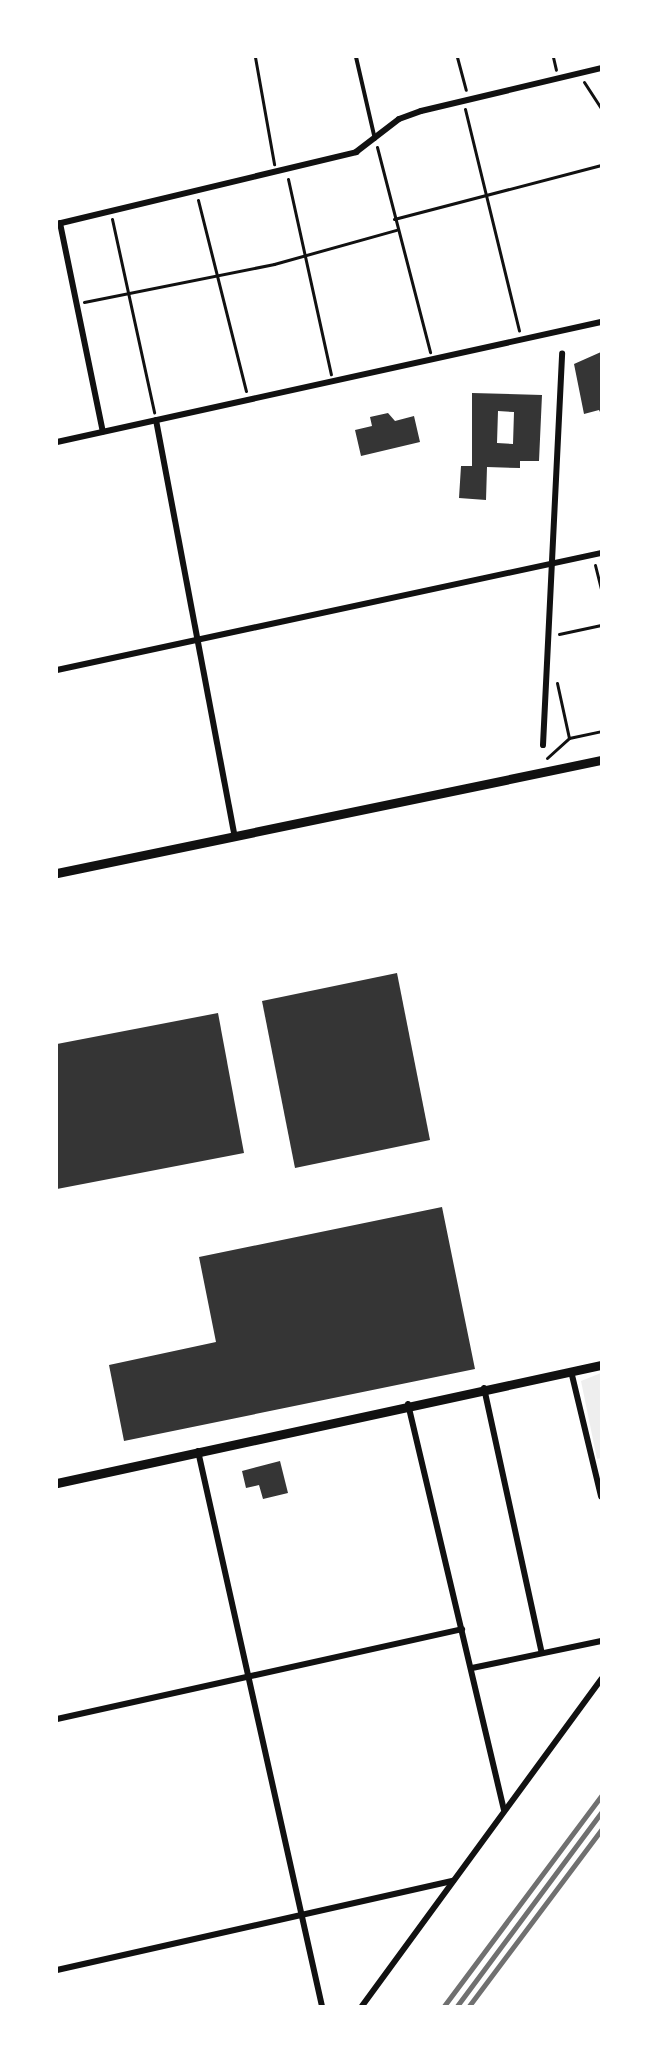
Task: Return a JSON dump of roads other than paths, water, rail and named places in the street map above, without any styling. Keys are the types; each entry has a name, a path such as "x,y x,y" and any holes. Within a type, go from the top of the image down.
{"street":[{"path":"103,432 59,224 276,174 356,152 399,120 466,100 601,68"},
{"path":"57,442 601,322"},
{"path":"543,745 546,633 562,352"},
{"path":"156,420 234,832"},
{"path":"57,670 601,553"},
{"path":"57,873 234,832 601,760"},
{"path":"57,1483 408,1404 601,1365"},
{"path":"571,1371 601,1496"},
{"path":"484,1388 542,1653"},
{"path":"408,1404 504,1810"},
{"path":"198,1451 322,2006"},
{"path":"57,1719 462,1629"},
{"path":"472,1668 601,1641"},
{"path":"362,2006 601,1679"},
{"path":"57,1970 300,1913 453,1881"}],"lane":[{"path":"356,57 375,140"}],"railway":[{"path":"444,2006 601,1796"},
{"path":"457,2006 601,1813"},
{"path":"469,2006 601,1830"}]}
